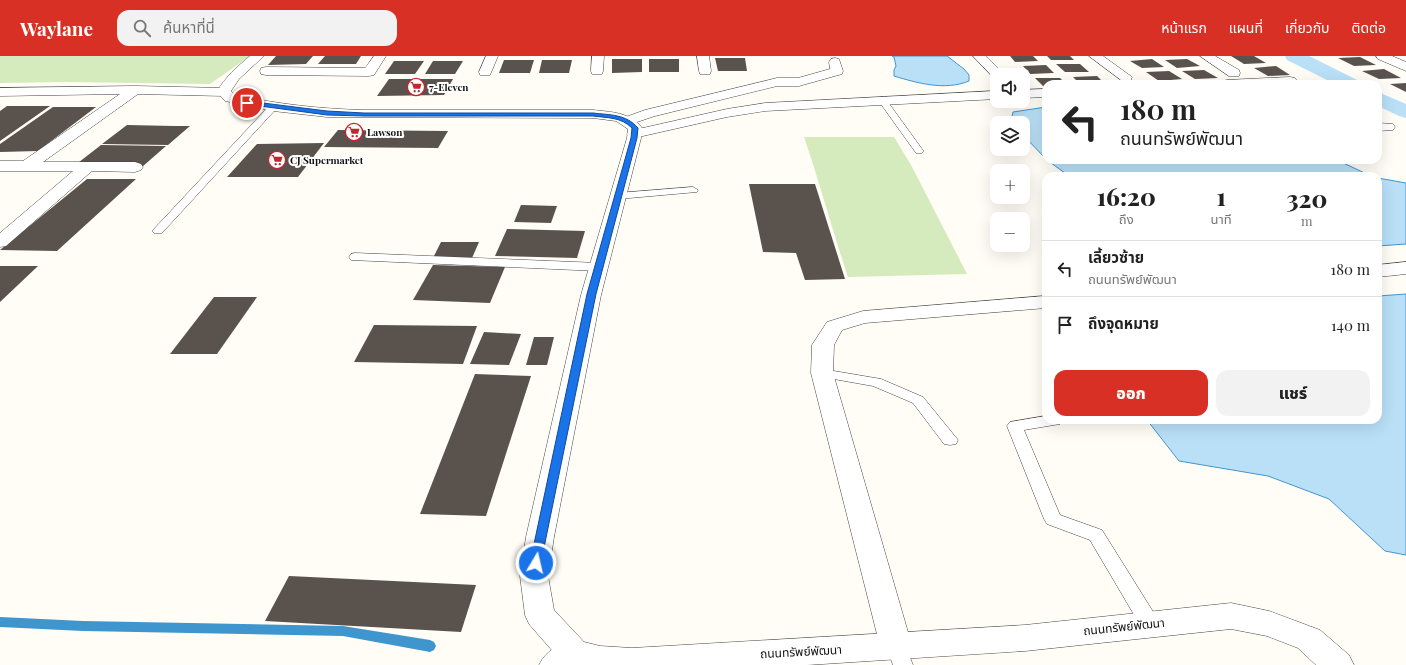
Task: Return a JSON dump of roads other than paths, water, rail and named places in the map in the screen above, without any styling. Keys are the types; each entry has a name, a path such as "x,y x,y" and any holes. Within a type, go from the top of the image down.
{"street":[{"path":"224,92 236,74 262,64 369,72 380,56"},
{"path":"486,72 492,56"},
{"path":"597,70 598,56"},
{"path":"703,56 705,71"},
{"path":"979,56 992,68"},
{"path":"1095,56 1126,77"},
{"path":"1206,56 1230,78 1270,80"},
{"path":"1382,56 1406,67"},
{"path":"631,127 650,113 777,82 799,82 837,71 841,59 821,62"},
{"path":"777,82 780,72 788,70"},
{"path":"27,166 135,90"},
{"path":"0,92 135,90 224,92 230,98 247,103 327,113 593,114 613,117 631,127 764,107 990,95"},
{"path":"1030,94 1042,93"},
{"name":"ถนนทรัพย์พัฒนา","path":"631,127 618,196 592,294 544,521 534,576 540,615 565,659 632,662 900,656 1025,638 1231,616 1269,624 1309,639 1338,665"},
{"path":"0,166 135,167"},
{"path":"0,242 88,167"},
{"path":"1382,271 1406,268"},
{"path":"900,656 822,373 823,345 834,326 862,317 1042,302"}],"lane":[{"path":"882,100 919,151"},
{"path":"158,231 273,107"},
{"path":"618,196 693,190"},
{"path":"355,257 599,267"},
{"path":"822,373 876,382 918,400 950,440"},
{"path":"1042,422 1015,426 1053,520 1096,535 1150,624"}],"water":[{"path":"892,56 947,56 964,69 969,75 969,81 960,84 941,86 894,76 896,66 894,57"},
{"path":"1042,108 1042,155 1030,142 1030,116 1012,116 1013,112"},
{"path":"1052,164 1346,164 1362,172 1064,172"},
{"path":"1382,179 1406,183 1406,244 1382,246"},
{"path":"1406,294 1406,555 1385,551 1329,499 1268,476 1179,461 1150,424 1382,424 1382,296"}],"waterway":[{"path":"1294,56 1342,80"},
{"path":"1382,100 1406,112"},
{"path":"0,622 83,626 343,631 430,646"}],"place":[{"name":"7-Eleven","path":"416,87"},
{"name":"Lawson","path":"354,132"},
{"name":"CJ Supermarket","path":"277,160"}]}
